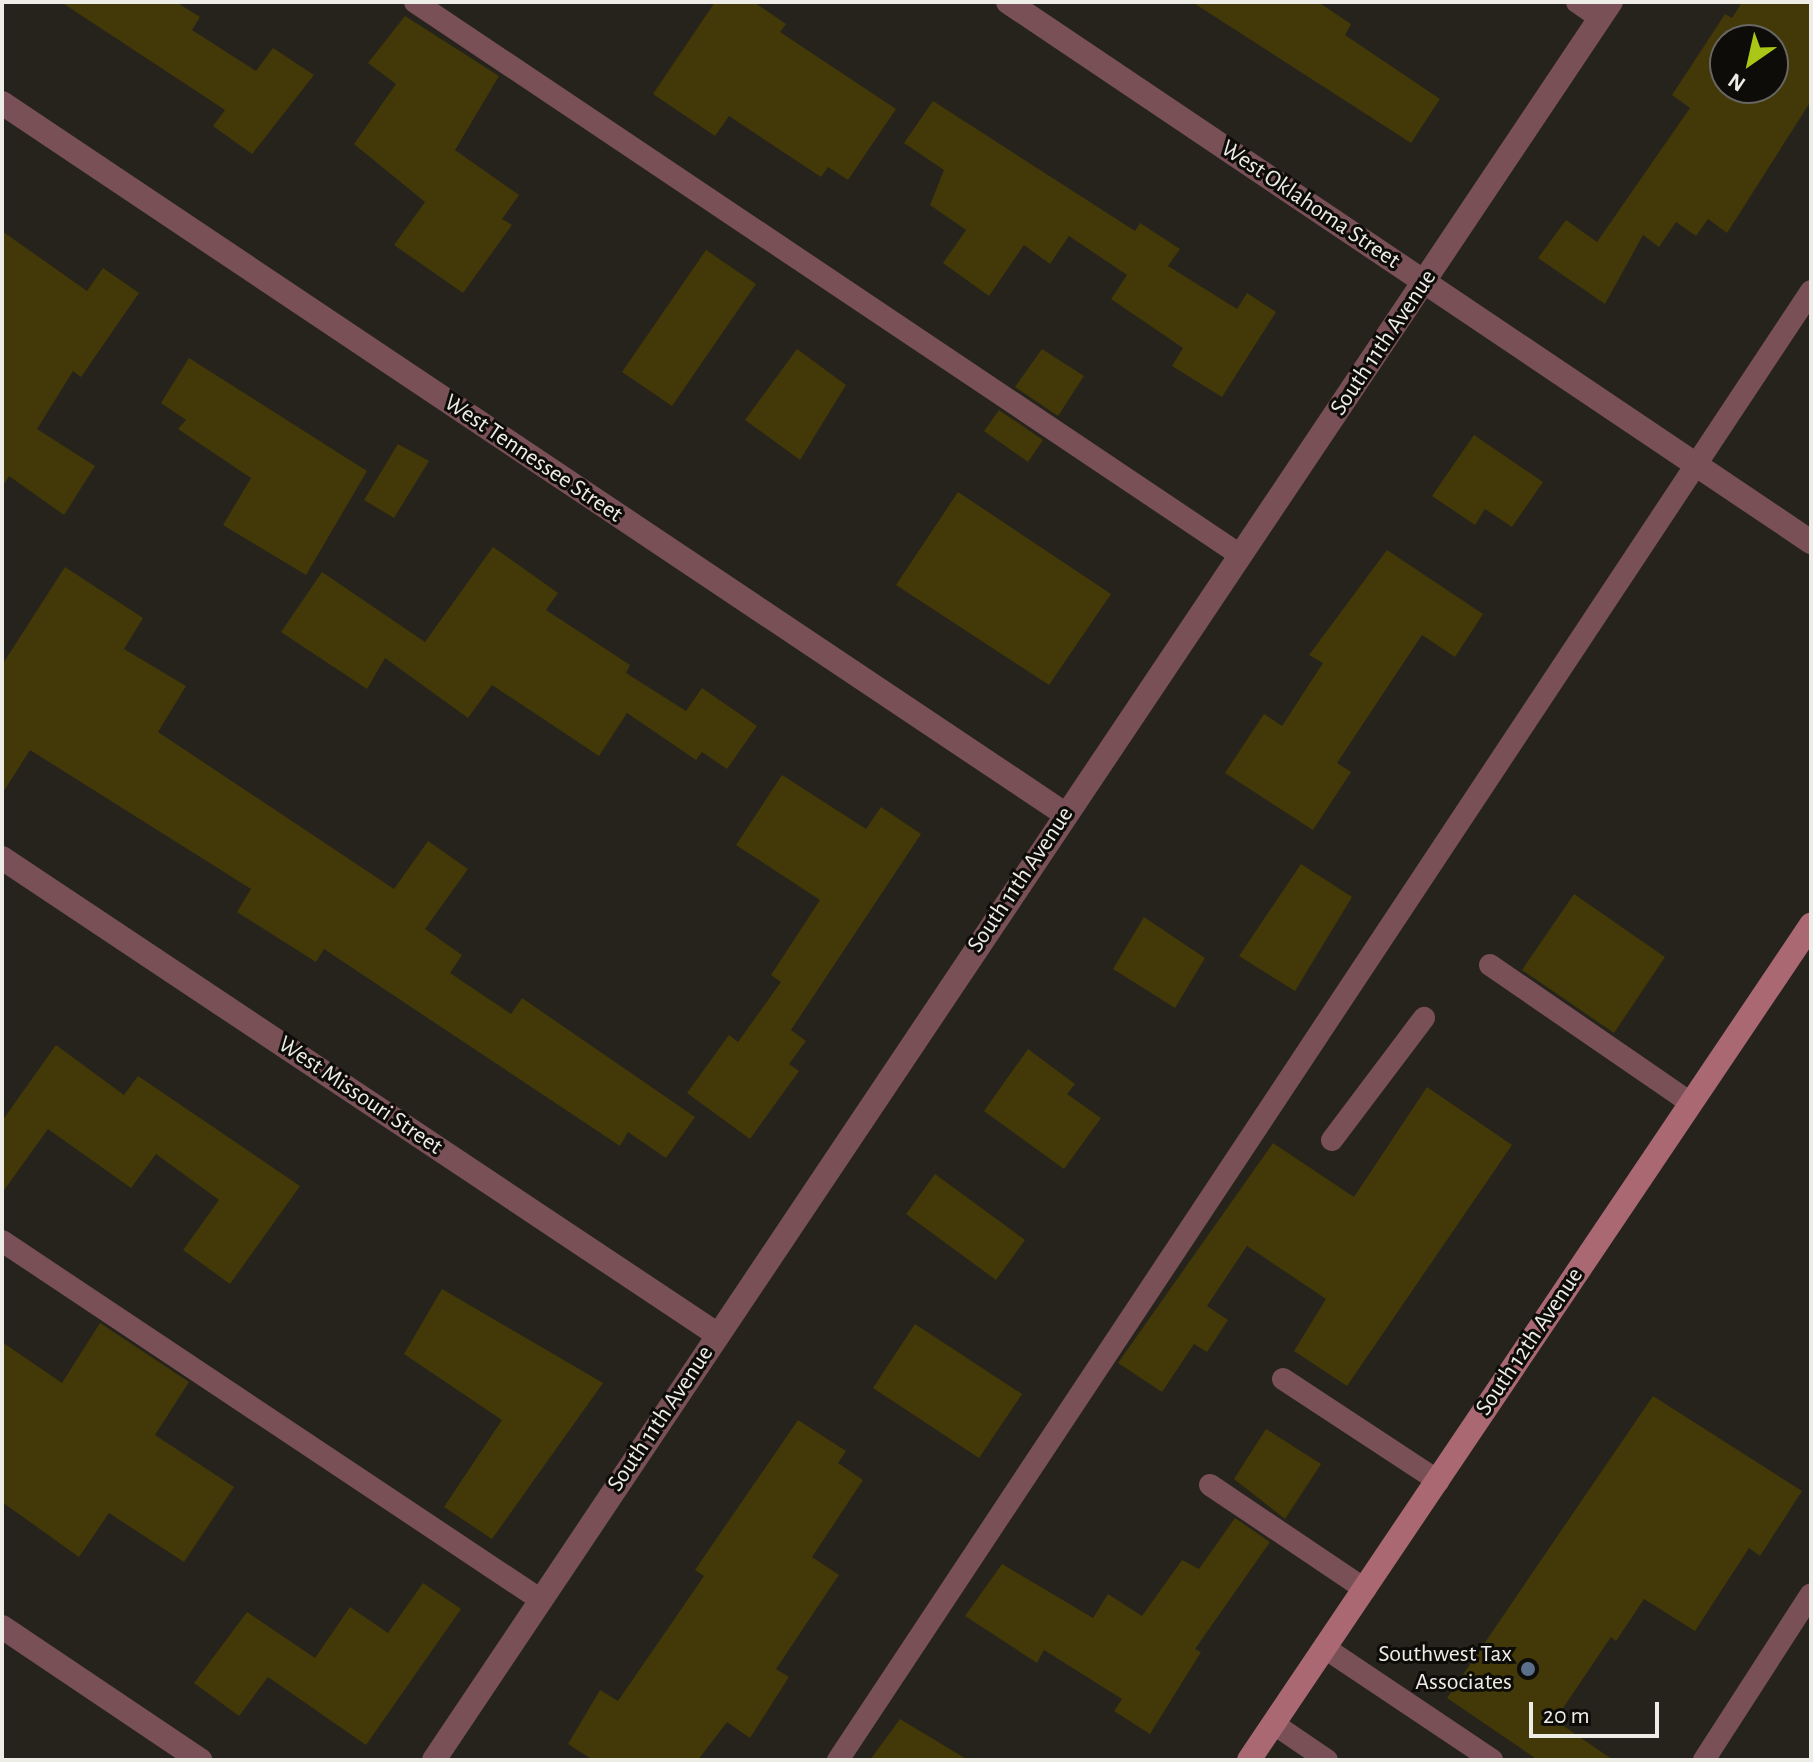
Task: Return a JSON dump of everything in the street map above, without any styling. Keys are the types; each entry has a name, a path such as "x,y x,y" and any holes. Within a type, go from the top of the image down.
{"main road":[{"name":"South 12th Avenue","path":"1249,1760 1811,925"}],"street":[{"name":"West Oklahoma Street","path":"1008,2 1811,542"},
{"name":"South 11th Avenue","path":"434,1760 1606,10"},
{"name":"West Tennessee Street","path":"2,103 1065,814"},
{"name":"West Missouri Street","path":"2,858 718,1335"},
{"path":"2,1627 200,1760"}],"lane":[{"path":"415,2 1240,555"},
{"path":"1577,2 1606,10"},
{"path":"838,1760 1811,291"},
{"path":"1490,965 1691,1103"},
{"path":"1332,1140 1424,1018"},
{"path":"2,1241 541,1600"},
{"path":"1283,1379 1438,1481"},
{"path":"1210,1485 1365,1589"},
{"path":"1704,1760 1811,1594"},
{"path":"1325,1648 1492,1760"},
{"path":"1274,1724 1327,1760"}],"building":[{"path":"61,2 176,2 200,17 192,30 256,71 273,48 314,75 252,154 213,126 225,110"},
{"path":"715,2 754,2 786,24 780,32 896,109 848,180 828,167 821,177 729,116 715,136 653,94"},
{"path":"1192,2 1318,2 1351,24 1345,35 1440,99 1411,143"},
{"path":"1742,2 1811,2 1811,101 1727,233 1708,219 1696,236 1676,222 1659,247 1643,235 1605,304 1538,258 1566,220 1597,242 1690,108 1672,95 1709,38 1709,104 1789,104 1789,24 1718,24 1725,14 1732,18"},
{"path":"405,16 499,76 455,150 519,195 502,219 512,225 463,293 394,245 425,202 354,144 396,84 368,63"},
{"path":"933,101 1135,231 1140,223 1180,249 1168,266 1237,309 1247,293 1276,312 1222,397 1172,366 1183,348 1111,299 1127,275 1069,236 1050,264 1024,245 989,296 943,263 966,230 930,205 944,170 904,143"},
{"path":"2,231 87,291 103,268 139,293 81,377 73,371 37,429 95,466 64,515 9,476 2,487"},
{"path":"706,250 756,284 672,406 622,372"},
{"path":"797,349 846,385 800,460 745,420"},
{"path":"1042,349 1084,376 1058,416 1015,387"},
{"path":"189,358 367,471 306,575 223,525 251,478 178,429 186,420 161,403"},
{"path":"999,410 1043,440 1028,462 984,431"},
{"path":"1474,435 1543,482 1512,527 1485,509 1475,525 1432,496"},
{"path":"398,444 429,461 394,518 364,500"},
{"path":"958,492 1111,594 1049,685 896,585"},
{"path":"493,547 558,593 546,610 630,665 626,673 686,711 702,688 757,726 727,769 702,752 696,760 627,713 599,756 492,685 468,718 385,658 367,689 281,632 322,572 425,642"},
{"path":"1387,550 1483,614 1455,657 1422,635 1337,763 1351,772 1313,830 1225,773 1264,714 1282,726 1323,663 1309,655"},
{"path":"65,567 143,618 124,649 186,686 158,732 394,889 428,841 468,869 425,929 462,955 450,973 511,1014 522,998 695,1117 666,1158 628,1132 620,1146 324,949 316,962 237,912 251,889 30,750 2,794 2,665"},
{"path":"782,775 866,829 881,807 921,834 791,1030 806,1041 789,1064 799,1071 750,1139 687,1093 729,1035 738,1042 781,982 771,975 820,900 736,845"},
{"path":"1301,864 1352,897 1295,991 1239,956"},
{"path":"1574,894 1665,957 1614,1033 1522,970"},
{"path":"1144,917 1205,958 1175,1008 1113,969"},
{"path":"56,1045 124,1095 138,1076 300,1186 230,1284 183,1250 219,1200 156,1154 131,1188 48,1129 2,1193 2,1121"},
{"path":"1028,1049 1075,1084 1067,1094 1101,1118 1064,1169 984,1111"},
{"path":"1427,1087 1512,1145 1347,1386 1294,1351 1326,1299 1247,1246 1207,1306 1228,1320 1207,1352 1194,1344 1162,1392 1118,1363 1273,1143 1354,1197"},
{"path":"935,1174 1025,1240 996,1280 906,1214"},
{"path":"442,1289 603,1383 492,1539 444,1507 502,1420 404,1354"},
{"path":"100,1323 189,1382 155,1435 234,1487 184,1562 109,1513 79,1557 2,1502 2,1342 62,1383"},
{"path":"915,1324 1022,1394 979,1458 873,1388"},
{"path":"1653,1396 1802,1491 1760,1556 1749,1548 1695,1631 1644,1599 1616,1641 1611,1637 1555,1720 1613,1760 1538,1760 1447,1698"},
{"path":"798,1420 846,1451 838,1463 863,1480 812,1557 839,1575 776,1669 789,1677 750,1738 727,1722 698,1760 593,1760 568,1744 600,1690 618,1701 704,1576 695,1570"},
{"path":"1266,1429 1321,1464 1285,1519 1234,1479"},
{"path":"1235,1518 1270,1542 1195,1649 1201,1652 1150,1734 1114,1711 1122,1699 1044,1650 1037,1663 965,1616 1002,1564 1093,1618 1108,1594 1142,1616 1182,1560 1199,1569"},
{"path":"423,1583 461,1609 366,1745 268,1677 239,1716 194,1683 247,1612 315,1658 350,1607 388,1633"},
{"path":"900,1719 968,1760 870,1760"}],"place":[{"name":"Southwest Tax Associates","path":"1528,1669"}]}
